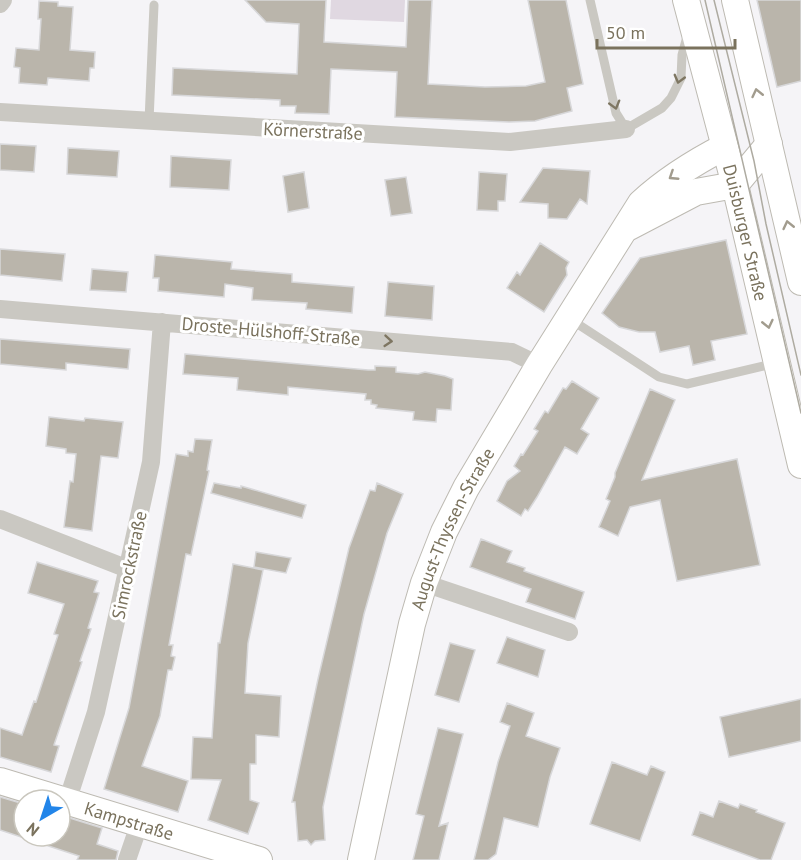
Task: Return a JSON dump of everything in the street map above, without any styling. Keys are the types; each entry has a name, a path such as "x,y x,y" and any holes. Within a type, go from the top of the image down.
{"street":[{"path":"0,4 3,0"},
{"path":"735,0 801,282"},
{"name":"Duisburger Straße","path":"688,11 735,185 801,465"},
{"name":"Körnerstraße","path":"0,112 510,142 626,129"},
{"path":"735,185 769,144"},
{"name":"August-Thyssen-Straße","path":"361,860 412,624 424,583 444,532 466,488 539,365 641,202 664,182 692,163 724,147"},
{"name":"August-Thyssen-Straße","path":"624,230 696,192 735,185"},
{"name":"Droste-Hülshoff-Straße","path":"0,309 512,352 539,365"},
{"name":"Simrockstraße","path":"72,788 96,712 151,462 162,322"},
{"path":"0,519 128,569"},
{"path":"424,583 569,632"},
{"name":"Kampstraße","path":"0,781 22,788"},
{"name":"Kampstraße","path":"72,804 259,860"},
{"path":"127,860 139,825"}],"lane":[{"path":"590,0 616,113 626,129 662,108 671,98 681,78 688,11"},
{"path":"149,121 154,5"},
{"path":"568,318 659,377 687,384 777,363"}],"shaded area":[{"path":"331,0 405,0 404,22 330,19"}],"building":[{"path":"245,0 326,0 324,42 406,47 408,0 432,0 428,84 485,87 526,86 545,82 528,0 566,0 583,84 567,88 572,111 535,121 509,122 395,117 397,72 331,69 329,114 295,113 296,106 280,106 280,100 172,95 173,68 297,74 299,24 266,22"},
{"path":"757,0 801,0 801,81 777,87"},
{"path":"39,1 58,2 58,6 73,7 70,50 95,52 94,68 90,68 89,81 48,78 47,85 19,83 20,68 14,67 16,48 39,50 41,19 38,19"},
{"path":"0,144 36,146 34,172 0,170"},
{"path":"68,148 119,151 117,177 67,174"},
{"path":"171,156 231,160 229,190 170,187"},
{"path":"543,168 590,171 587,204 580,199 567,219 548,218 548,204 520,202"},
{"path":"304,172 309,208 288,212 283,176"},
{"path":"479,172 507,174 505,201 498,201 498,211 477,210"},
{"path":"406,177 412,213 391,216 385,180"},
{"path":"726,240 747,334 711,341 715,360 693,365 689,346 660,352 655,332 639,332 619,327 602,313 640,258"},
{"path":"540,243 569,262 566,268 567,275 544,312 507,288 517,272 520,275"},
{"path":"0,249 65,254 62,281 0,275"},
{"path":"155,255 232,262 231,269 292,274 292,282 354,287 352,313 306,309 307,303 252,300 253,288 225,284 224,297 158,291 159,278 153,278"},
{"path":"92,269 128,272 126,292 90,290"},
{"path":"388,282 434,286 432,320 385,316"},
{"path":"0,339 130,349 128,369 66,363 66,370 0,364"},
{"path":"185,354 368,370 375,370 375,366 396,367 396,372 418,374 425,372 445,376 453,379 451,410 437,409 436,422 413,420 414,412 376,408 377,405 371,404 371,400 365,400 366,394 288,387 288,395 237,390 238,378 183,374"},
{"path":"572,381 599,398 581,429 589,434 577,454 565,447 537,497 528,511 525,509 521,516 497,501 507,481 520,471 514,466 538,431 534,429 545,411 548,413 563,388 566,389"},
{"path":"650,389 675,400 642,480 737,459 760,565 677,581 660,500 630,507 618,536 599,527 610,501 606,499 615,473"},
{"path":"49,417 123,422 118,458 101,456 92,531 64,527 76,454 66,453 66,449 46,446"},
{"path":"195,439 212,440 207,470 209,471 191,555 186,554 169,645 173,645 171,656 175,657 172,670 168,670 160,716 142,766 188,781 178,812 104,789 129,708 176,454 188,456 188,451 193,452"},
{"path":"214,483 241,488 241,486 306,505 302,518 211,493"},
{"path":"377,483 403,494 387,533 364,614 323,807 325,840 315,841 311,845 307,840 298,841 295,802 292,802 349,548 370,490 375,491"},
{"path":"481,539 512,551 507,562 525,568 524,571 584,592 575,619 526,602 531,589 470,567"},
{"path":"256,552 291,558 286,573 254,567"},
{"path":"37,562 98,581 94,592 99,593 88,628 91,629 80,661 82,662 54,745 59,746 51,772 0,757 0,728 22,735 34,701 36,702 58,635 54,634 64,604 28,593"},
{"path":"233,564 263,570 248,643 245,693 281,696 279,737 256,735 256,764 250,764 250,800 259,803 248,834 208,820 221,780 191,779 193,737 212,738 218,643 220,643"},
{"path":"507,637 545,650 538,677 497,663"},
{"path":"450,643 475,650 459,702 435,695"},
{"path":"801,699 801,741 729,757 720,717"},
{"path":"507,703 534,713 526,736 560,748 550,777 538,827 504,818 496,854 488,860 474,860 498,762 510,726 500,722"},
{"path":"438,728 463,734 439,826 448,823 439,860 413,860 424,816 416,814"},
{"path":"612,762 647,775 651,766 665,772 640,841 590,824"},
{"path":"0,797 12,800 12,834 0,830"},
{"path":"719,801 738,808 740,804 785,823 771,860 760,860 692,835 700,812 713,817"},
{"path":"72,819 102,828 97,844 118,851 116,860 77,860 79,856 55,848 72,848"}],"tram line":[{"path":"705,0 801,413"},
{"path":"714,0 754,161 801,375"}]}
